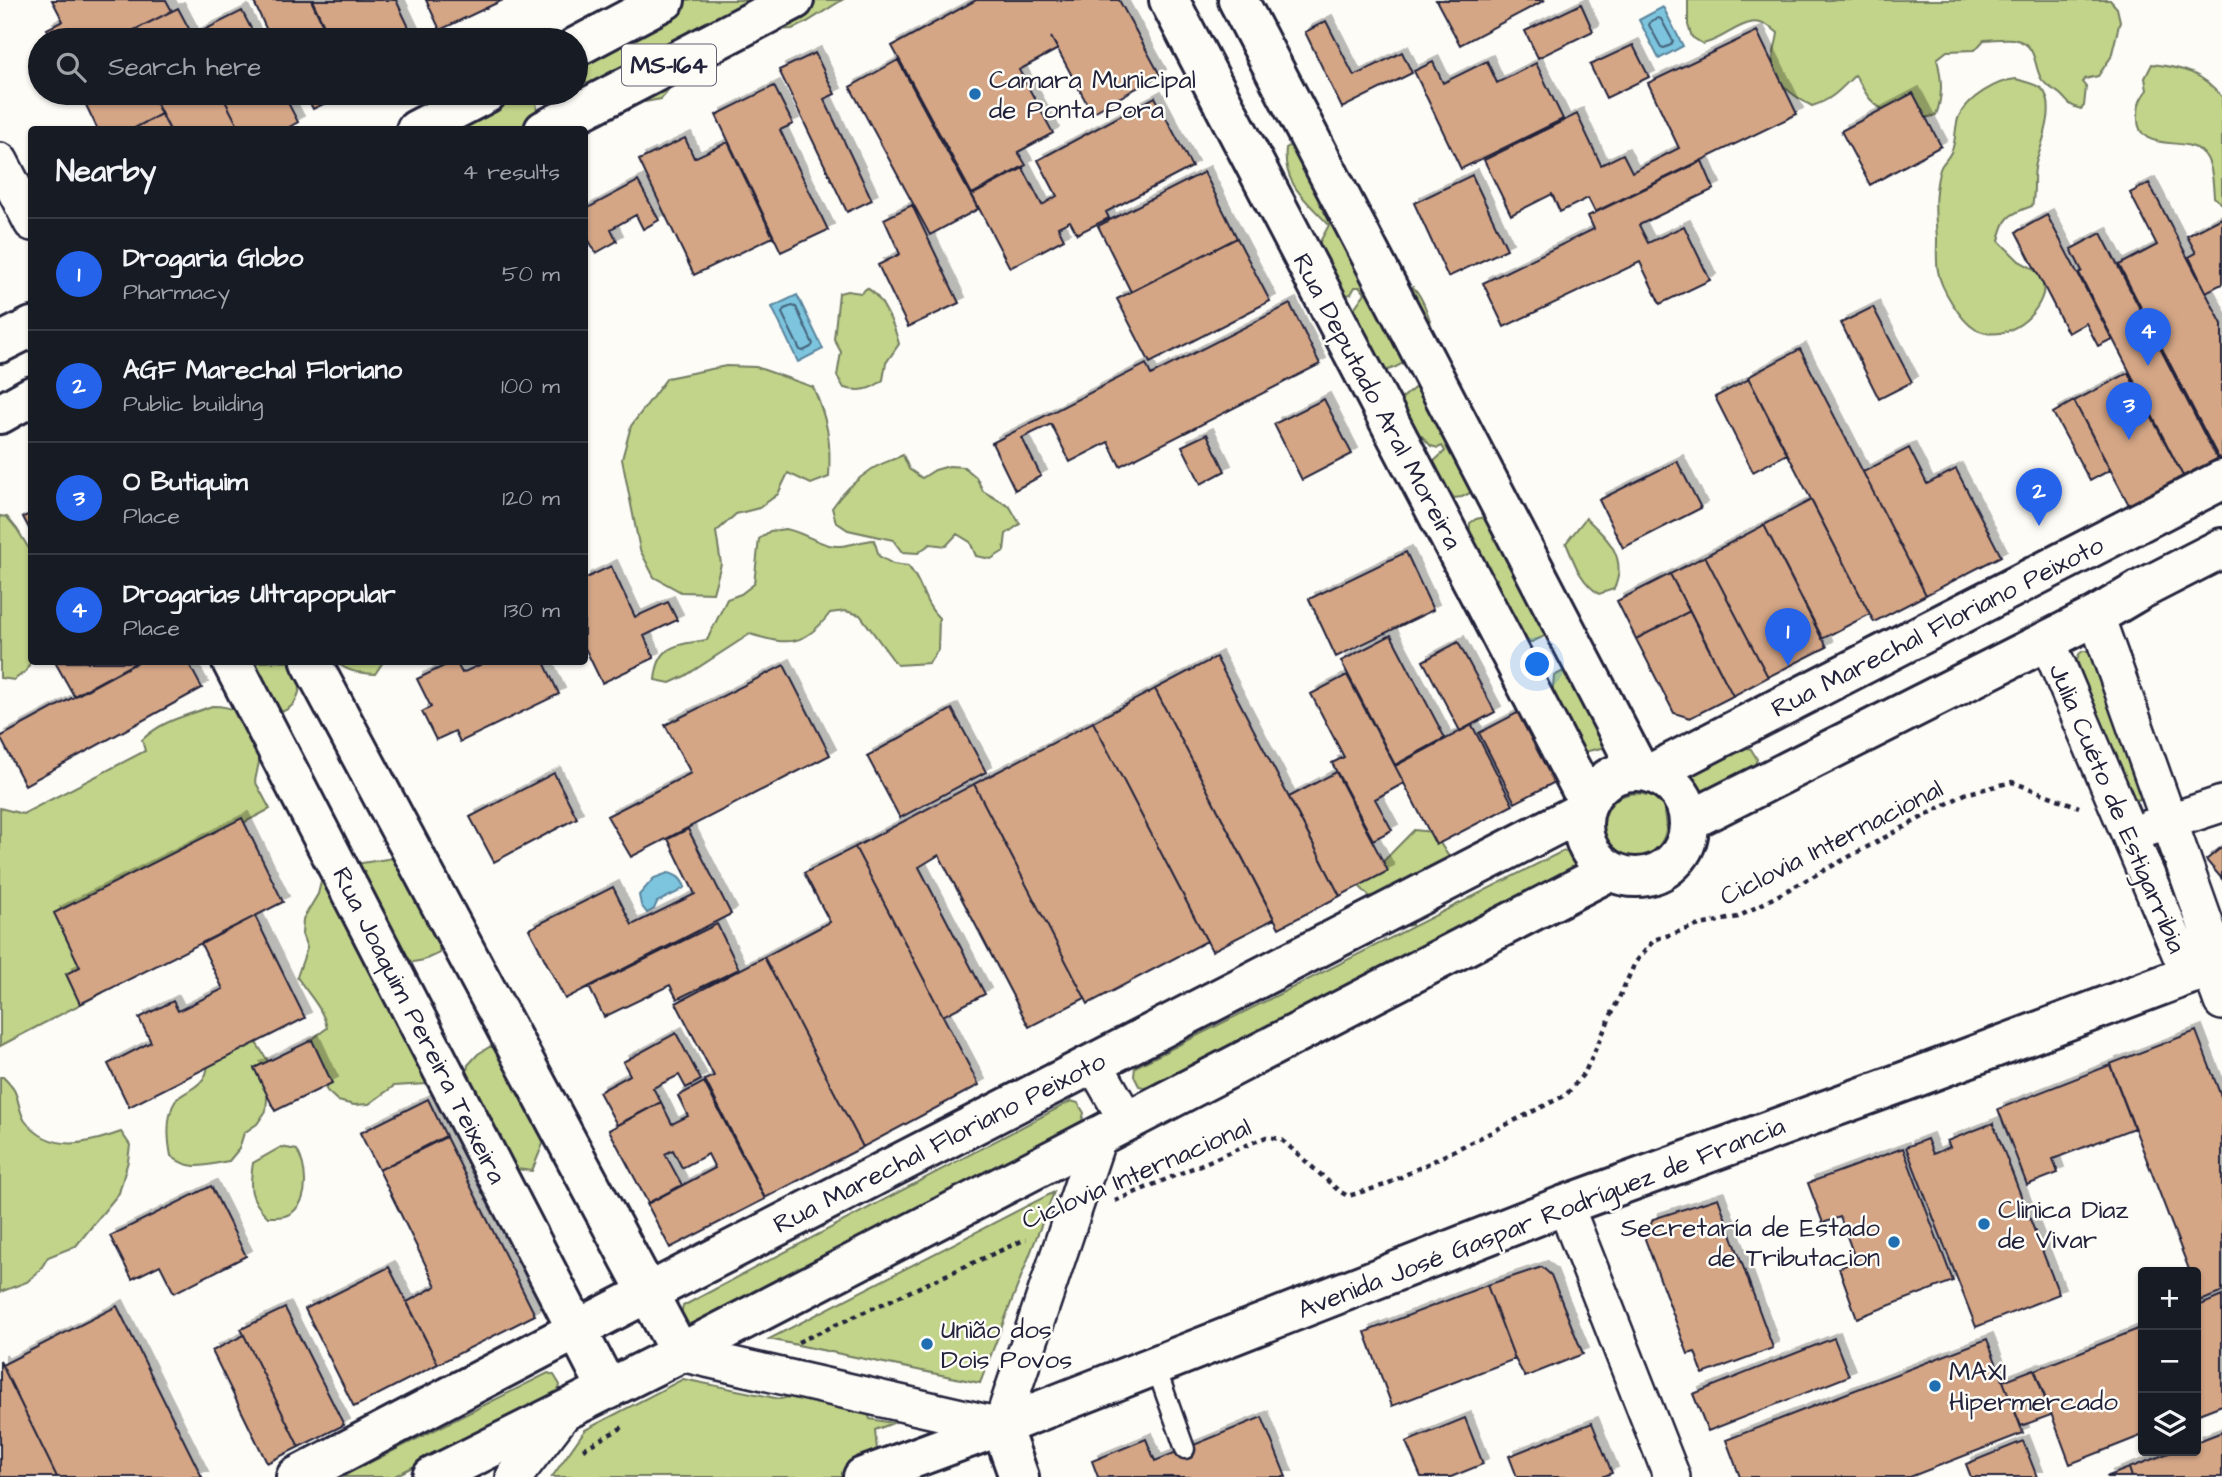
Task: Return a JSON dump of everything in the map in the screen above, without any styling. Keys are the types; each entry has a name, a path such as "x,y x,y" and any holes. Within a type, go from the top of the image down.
{"main road":[{"name":"MS-164","path":"588,41 666,0"},
{"name":"MS-164","path":"552,126 794,0"},
{"name":"Rua Deputado Aral Moreira","path":"1169,0 1586,806"},
{"path":"1238,0 1645,772"},
{"path":"424,126 464,105"},
{"path":"0,343 28,329"},
{"path":"0,414 28,398"},
{"name":"Rua Marechal Floriano Peixoto","path":"1645,772 2222,480"},
{"path":"1689,821 2096,616 2222,548"},
{"name":"Rua Joaquim Pereira Teixeira","path":"234,665 608,1390"},
{"path":"313,665 680,1353"},
{"path":"1645,772 1666,781 1678,792 1686,807 1688,834 1672,863 1659,872 1633,877 1610,871 1600,863 1590,850 1583,824 1586,806 1598,787 1619,774 1645,772"},
{"name":"Rua Marechal Floriano Peixoto","path":"296,1477 1586,806"},
{"path":"432,1477 680,1353 1610,871"},
{"name":"Avenida José Gaspar Rodríguez de Francia","path":"863,1477 1001,1426 1565,1205 1906,1081 2213,975"},
{"path":"1001,1426 1020,1477"}],"street":[{"path":"0,161 28,215"},
{"name":"Julia Cuéto de Estigarribia","path":"2096,616 2169,821 2213,975"},
{"name":"Julia Cuéto de Estigarribia","path":"2047,640 2125,822 2213,975"},
{"path":"2125,822 2169,821 2222,804"},
{"path":"680,1353 1001,1426 1071,1220 1113,1128 1094,1063"},
{"path":"1565,1205 1672,1477"},
{"path":"514,1477 566,1410"}],"lane":[{"path":"1155,1365 1185,1449"}],"path":[{"name":"Ciclovia Internacional","path":"751,1369 794,1344 1071,1220 1227,1152 1266,1138 1281,1139 1348,1196 1385,1185 1566,1095 1585,1072 1635,962 1654,940 1696,926 1738,917 1965,794 2012,782 2125,822"},
{"path":"579,1451 634,1420"}],"green space":[{"path":"683,0 842,0 792,29 761,31 680,74 661,99 645,102 624,78 589,90 588,56"},
{"path":"1688,0 2110,0 2117,8 2120,21 2111,57 2098,76 2082,82 2086,87 2084,106 2081,109 2071,105 2044,83 2027,45 2013,39 1984,40 1975,50 1947,51 1937,59 1941,87 1936,115 1910,118 1892,114 1877,105 1855,75 1831,97 1812,106 1792,94 1777,76 1773,61 1778,33 1768,25 1749,23 1703,44 1692,37 1688,25"},
{"path":"2152,64 2191,73 2207,82 2222,97 2222,204 2214,197 2210,166 2201,151 2193,147 2152,140 2144,135 2139,127 2139,105 2147,90 2145,78"},
{"path":"2016,79 2042,89 2047,96 2048,115 2035,169 2032,206 2018,211 2006,221 1999,241 2019,261 2043,278 2043,292 2039,304 2025,321 2006,331 1985,333 1969,325 1964,319 1940,278 1937,267 1936,188 1942,165 1952,150 1959,116 1969,102 2000,83"},
{"path":"467,105 537,105 534,126 460,126"},
{"path":"1295,142 1405,288 1413,287 1424,304 1433,338 1393,368 1378,371 1356,314 1355,307 1365,293 1360,287 1355,287 1351,294 1343,296 1316,249 1329,225 1292,182 1286,161 1286,148"},
{"path":"867,288 883,305 899,344 886,363 883,380 870,388 844,388 837,376 841,352 834,339 839,293 861,293"},
{"path":"726,366 756,367 813,387 827,431 829,477 811,484 788,473 778,494 759,508 736,514 716,532 721,564 713,593 681,592 654,577 640,550 622,459 631,426 667,378"},
{"path":"1425,379 1476,490 1462,497 1454,498 1450,492 1436,485 1429,466 1445,451 1442,446 1431,446 1421,435 1406,429 1400,400"},
{"path":"903,455 909,469 922,478 949,466 964,467 976,477 983,491 1010,507 1020,524 1006,534 1004,551 991,559 976,556 970,542 957,534 946,546 930,544 918,553 902,552 893,540 848,530 836,522 832,508 850,487 876,467"},
{"path":"0,516 7,517 28,547 29,665 26,671 14,680 0,678"},
{"path":"1491,516 1511,556 1512,572 1518,575 1553,632 1532,642 1524,641 1495,585 1497,579 1490,577 1481,556 1469,539 1470,523"},
{"path":"1586,518 1614,549 1619,567 1614,589 1599,594 1583,578 1566,543"},
{"path":"786,529 834,546 874,540 879,556 893,564 908,566 939,618 938,650 929,663 897,665 860,615 845,611 830,613 812,632 795,640 775,640 750,634 685,676 670,683 655,680 660,659 665,653 678,645 707,640 727,599 741,594 754,584 759,539 770,531"},
{"path":"2083,651 2090,653 2145,790 2143,799 2130,799 2077,660"},
{"path":"237,665 310,665 295,702 281,712 268,716"},
{"path":"340,665 381,665 375,674"},
{"path":"1567,669 1606,747 1583,752 1552,697 1554,676"},
{"path":"212,706 234,710 260,734 255,781 270,809 71,913 67,924 102,993 0,1046 0,808 23,814 145,751 142,740 158,727"},
{"path":"1744,747 1751,749 1757,759 1754,767 1665,813 1665,836 1652,852 1632,857 1618,852 1609,843 1604,832 1605,819 1609,808 1618,799 1630,794 1647,795"},
{"path":"1414,830 1433,832 1449,857 1440,884 1415,898 1412,925 1386,929 1374,901 1359,886"},
{"path":"1563,851 1570,853 1576,863 1574,870 1147,1088 1139,1086 1134,1076 1135,1067"},
{"path":"393,858 407,866 441,936 439,953 408,963 440,1059 427,1084 394,1086 369,1104 354,1105 338,1101 327,1091 303,1046 327,1028 319,1008 297,977 307,948 302,934 303,919 318,894 322,878 332,867"},
{"path":"253,1038 270,1064 266,1111 257,1124 244,1133 239,1149 229,1161 192,1166 178,1161 171,1156 169,1135 169,1120 176,1100 203,1079 209,1053"},
{"path":"491,1046 504,1055 545,1139 532,1171 517,1169 493,1151 466,1079 468,1065 478,1054"},
{"path":"0,1077 14,1090 25,1121 46,1138 58,1142 83,1142 121,1132 130,1145 119,1193 76,1246 48,1257 40,1270 27,1282 0,1292"},
{"path":"1071,1101 1078,1103 1084,1113 1082,1121 695,1327 687,1324 681,1314 683,1306"},
{"path":"281,1147 297,1150 303,1164 305,1189 300,1204 292,1213 282,1217 268,1217 252,1193 253,1163"},
{"path":"1054,1192 980,1383 769,1339"},
{"path":"548,1373 554,1375 560,1385 558,1393 393,1477 341,1477"},
{"path":"683,1379 780,1399 800,1395 853,1403 868,1414 870,1419 893,1423 875,1430 877,1450 870,1477 552,1477 585,1430"}],"water":[{"path":"1663,7 1683,46 1659,59 1639,20"},
{"path":"797,295 823,349 798,362 772,307"},
{"path":"668,873 678,877 685,887 657,902 654,909 647,913 641,905 639,895 654,878"}],"building":[{"path":"52,0 166,0 172,11 139,28 49,28 63,21"},
{"path":"253,0 311,0 324,28 266,28"},
{"path":"312,0 396,0 409,28 325,28"},
{"path":"426,0 503,0 444,28 439,28"},
{"name":"Camara Municipal de Ponta Pora","path":"976,0 1119,0 1160,75 1092,113 1058,49 1019,70 1053,133 1018,152 1026,165 972,194 892,46"},
{"path":"1436,0 1545,0 1460,45"},
{"path":"1581,4 1593,31 1538,58 1525,31"},
{"path":"178,8 189,28 138,28"},
{"path":"242,11 251,28 208,28"},
{"path":"1326,21 1354,76 1402,52 1412,73 1342,108 1305,32"},
{"path":"1757,31 1797,114 1595,212 1588,198 1560,212 1552,194 1511,215 1484,160 1577,114 1601,165 1623,154 1632,172 1679,148 1648,83"},
{"path":"1633,45 1649,77 1606,98 1590,65"},
{"path":"815,53 835,94 824,99 872,200 847,212 779,70"},
{"path":"898,60 978,209 930,235 850,87"},
{"path":"1487,61 1497,83 1536,63 1563,119 1461,169 1414,71 1433,62 1443,83"},
{"path":"774,86 793,124 780,130 828,230 781,252 716,115"},
{"path":"1913,93 1941,146 1870,185 1841,131"},
{"path":"1155,97 1192,167 1106,212 1109,218 1077,234 1070,221 1058,227 1064,239 1010,268 972,195 1023,168 1042,205 1057,196 1038,160"},
{"path":"86,105 157,105 161,114 138,126 96,126"},
{"path":"157,105 227,105 238,126 168,126"},
{"path":"227,105 289,105 298,122 291,126 238,126"},
{"path":"161,114 168,126 138,126"},
{"path":"685,138 694,158 728,142 773,237 694,275 639,160"},
{"path":"1702,161 1714,189 1639,225 1648,243 1684,226 1710,280 1660,304 1640,262 1504,327 1483,283 1594,229 1588,216"},
{"path":"1204,172 1237,238 1131,292 1098,226"},
{"path":"1472,175 1507,249 1448,277 1414,203"},
{"path":"638,181 659,220 643,229 636,215 611,229 617,241 596,253 588,239 588,208"},
{"path":"2149,183 2222,324 2222,458 2219,459 2119,265 2157,245 2130,193"},
{"path":"912,205 959,303 908,327 878,265 900,254 884,219"},
{"path":"2047,215 2112,339 2098,346 2086,323 2068,333 2016,232"},
{"path":"2222,218 2222,284 2206,292 2189,257 2196,253 2187,236"},
{"path":"2101,233 2217,459 2183,476 2079,273 2082,271 2071,249"},
{"path":"1237,238 1270,301 1150,363 1117,299"},
{"path":"1290,304 1320,364 1120,466 1108,442 1070,462 1051,424 1022,438 1041,476 1015,490 992,443 1146,364 1151,375"},
{"path":"1873,307 1912,382 1879,399 1841,323"},
{"path":"1800,349 1926,595 1874,622 1748,377"},
{"path":"2128,373 2183,476 2129,505 2074,401"},
{"path":"1749,379 1787,454 1753,472 1715,397"},
{"path":"1324,399 1352,454 1302,480 1274,424"},
{"path":"2074,401 2110,470 2090,481 2053,413"},
{"path":"1207,434 1225,471 1201,484 1182,446"},
{"path":"1909,448 1927,484 1956,469 2001,556 1926,595 1863,472"},
{"path":"1677,461 1701,508 1623,548 1599,500"},
{"path":"1811,500 1870,614 1822,639 1764,525"},
{"path":"1764,525 1827,647 1768,677 1705,556"},
{"path":"1406,552 1433,610 1336,657 1309,599"},
{"path":"1705,556 1768,677 1733,696 1670,574"},
{"path":"611,566 635,617 668,602 677,620 644,636 654,658 602,683 588,654 588,577"},
{"path":"1670,574 1690,611 1636,639 1617,601"},
{"path":"1690,611 1733,696 1690,718 1674,713 1636,639"},
{"path":"1391,635 1445,738 1395,765 1341,661"},
{"path":"1458,642 1495,712 1460,731 1423,661"},
{"path":"1216,657 1340,896 1279,928 1155,689"},
{"path":"57,665 131,665 74,696"},
{"path":"132,665 190,665 202,688 25,785 0,737"},
{"path":"446,665 458,665 462,673 479,665 545,665 559,694 460,742 455,731 436,740 422,712 431,707 417,679"},
{"path":"784,665 830,755 631,857 607,816 691,773 665,725"},
{"path":"1347,675 1404,783 1375,799 1392,830 1373,840 1332,763 1344,757 1311,694"},
{"path":"1155,689 1274,919 1212,951 1093,722"},
{"path":"952,709 986,772 900,818 867,756"},
{"path":"1519,712 1555,782 1515,803 1479,733"},
{"path":"1093,722 1207,941 1088,1004 974,784"},
{"path":"1472,725 1513,805 1436,845 1395,766"},
{"path":"1336,772 1388,871 1340,896 1289,797"},
{"path":"554,773 577,818 494,862 470,817"},
{"path":"974,784 1085,998 1029,1027 939,855 919,867 985,994 943,1016 855,847"},
{"path":"242,818 283,902 80,1004 66,974 80,967 54,913"},
{"path":"688,829 731,914 565,999 529,929 613,887 632,925 695,894 668,839"},
{"path":"855,847 979,1085 863,1147 764,957 830,922 804,873"},
{"path":"2222,847 2222,879 2206,860"},
{"path":"255,916 305,1018 129,1107 108,1064 151,1042 139,1018 173,1001 178,1011 223,989 201,944"},
{"path":"717,924 739,969 677,999 670,985 604,1017 589,987"},
{"path":"764,957 863,1147 765,1198 705,1080 714,1076 676,1003"},
{"path":"2196,1031 2222,1099 2222,1292 2201,1301 2201,1267 2188,1267 2110,1064"},
{"path":"676,1033 701,1080 686,1088 679,1075 653,1088 661,1102 617,1125 599,1092 630,1075 623,1062"},
{"path":"312,1040 332,1083 275,1111 254,1068"},
{"path":"2110,1065 2134,1128 2053,1159 2058,1173 2027,1185 1998,1109"},
{"path":"704,1082 765,1199 670,1248 647,1204 715,1168 708,1154 682,1168 673,1150 665,1154 682,1185 648,1203 609,1130 661,1102 672,1124 688,1116 678,1096"},
{"path":"428,1099 446,1136 379,1170 360,1133"},
{"name":"Clinica Diaz de Vivar","path":"1993,1123 2059,1294 1976,1327 1906,1147 1927,1139 1933,1154 1950,1147 1947,1141"},
{"path":"446,1137 535,1315 438,1364 407,1302 436,1286 379,1170"},
{"name":"Secretaría de Estado de Tributacion","path":"1903,1148 1953,1281 1857,1318 1839,1268 1856,1261 1840,1217 1823,1223 1808,1183"},
{"path":"211,1186 246,1256 174,1293 160,1265 132,1279 110,1236"},
{"path":"1718,1198 1773,1348 1703,1374 1695,1352 1688,1354 1645,1239 1653,1219"},
{"path":"389,1267 438,1364 354,1407 305,1309"},
{"path":"1542,1267 1551,1275 1583,1354 1525,1377 1515,1359 1487,1285"},
{"path":"1487,1285 1515,1359 1392,1406 1365,1332"},
{"name":"MAXI Hipermercado","path":"2222,1296 2222,1405 2201,1413 2201,1330 2201,1305"},
{"path":"117,1306 202,1477 57,1477 2,1365"},
{"path":"285,1308 344,1425 299,1447 241,1329"},
{"name":"MAXI Hipermercado","path":"2138,1329 2138,1437 2070,1464 2035,1370"},
{"path":"244,1335 299,1447 267,1463 212,1351"},
{"path":"1834,1338 1849,1376 1708,1431 1693,1394"},
{"name":"MAXI Hipermercado","path":"1987,1339 2023,1433 1910,1477 1740,1477 1726,1440"},
{"path":"0,1361 57,1477 0,1477"},
{"name":"MAXI Hipermercado","path":"2034,1369 2051,1415 2021,1426 2003,1381"},
{"path":"1262,1417 1286,1477 1098,1477 1092,1461 1146,1439 1155,1461"},
{"path":"1465,1418 1483,1464 1451,1477 1421,1477 1406,1442"},
{"path":"1592,1423 1612,1473 1602,1477 1517,1477 1509,1456"},
{"name":"MAXI Hipermercado","path":"2222,1432 2222,1477 2132,1477 2129,1468 2161,1456 2201,1456 2201,1440"},
{"name":"MAXI Hipermercado","path":"2023,1441 2037,1477 1971,1477 1966,1464"},
{"name":"MAXI Hipermercado","path":"2129,1468 2132,1477 2106,1477"}],"place":[{"name":"Camara Municipal de Ponta Pora","path":"975,94"},
{"name":"Drogarias Ultrapopular","path":"2148,366"},
{"name":"O Butiquim","path":"2129,440"},
{"name":"AGF Marechal Floriano","path":"2039,526"},
{"name":"Drogaria Globo","path":"1788,666"},
{"name":"Clinica Diaz de Vivar","path":"1984,1224"},
{"name":"Secretaría de Estado de Tributacion","path":"1894,1242"},
{"name":"União dos Dois Povos","path":"927,1344"},
{"name":"MAXI Hipermercado","path":"1935,1386"}]}
